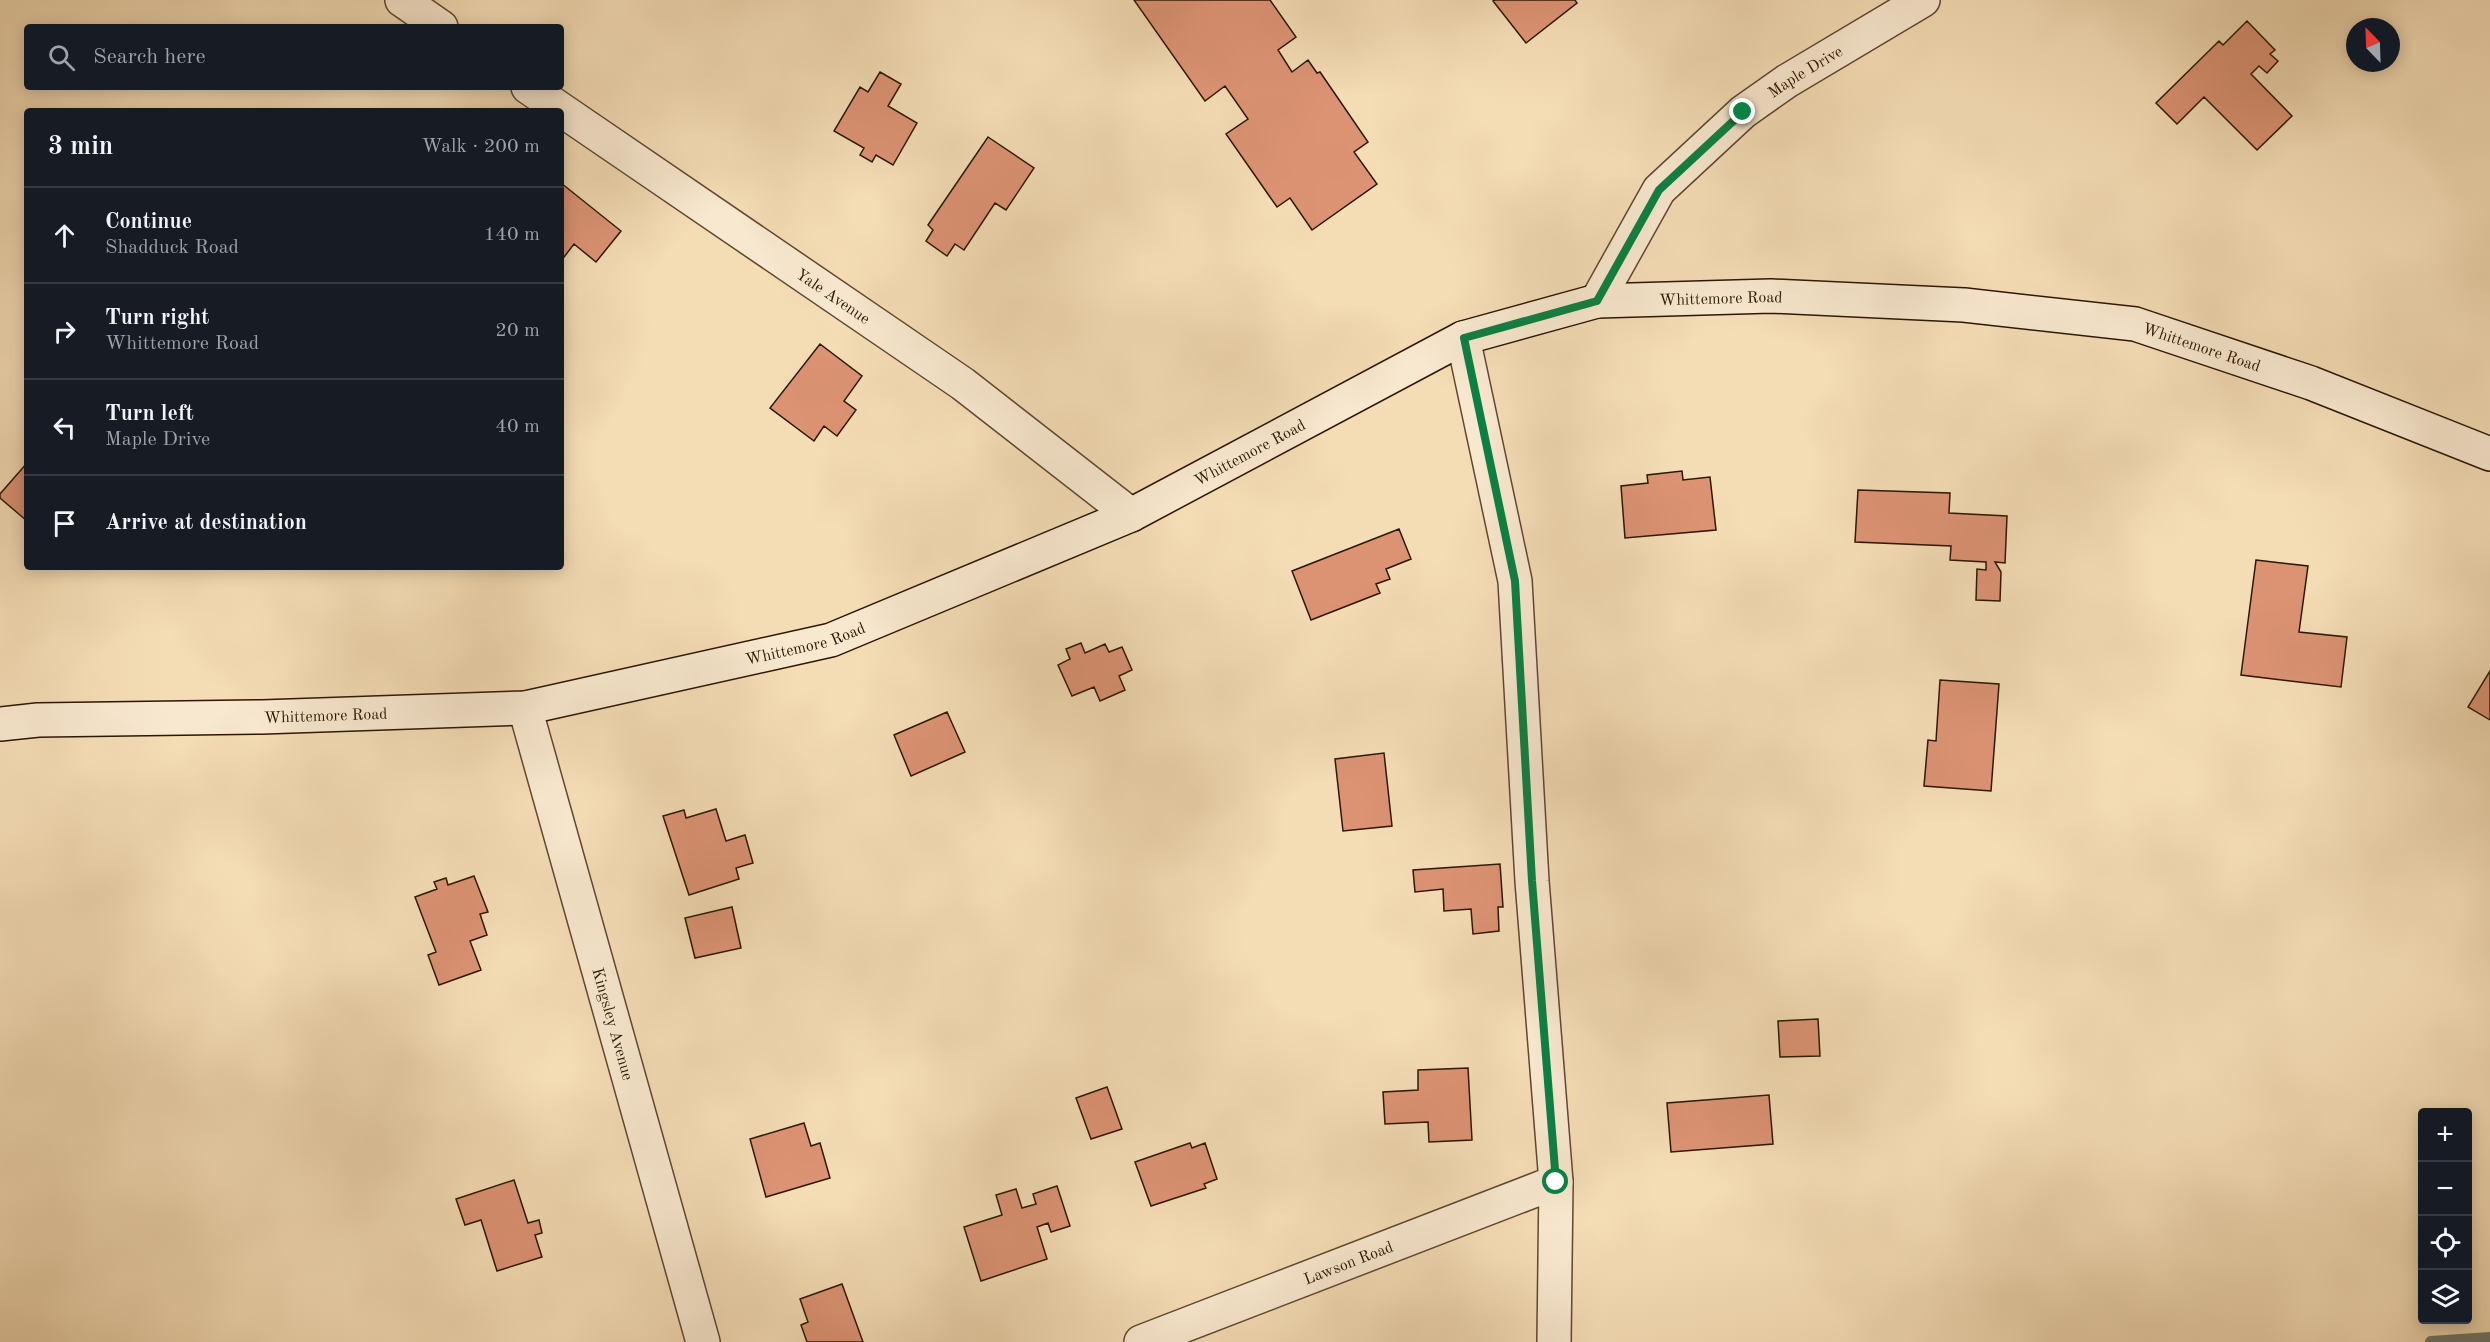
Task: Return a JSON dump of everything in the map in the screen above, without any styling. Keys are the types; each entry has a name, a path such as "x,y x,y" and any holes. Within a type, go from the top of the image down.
{"street":[{"path":"402,0 437,24"},
{"name":"Maple Drive","path":"1597,301 1659,190 1743,112 1787,81 1923,0"},
{"name":"Yale Avenue","path":"532,90 559,108"},
{"name":"Yale Avenue","path":"564,112 963,384 1131,515"},
{"name":"Whittemore Road","path":"0,724 38,720 262,717 525,708 831,640 1131,515 1464,338 1597,301 1771,296 1964,306 2134,324 2311,383 2490,454"},
{"path":"1464,338 1515,581 1532,881 1556,1182 1554,1342"},
{"name":"Kingsley Avenue","path":"525,708 703,1342"},
{"name":"Lawson Road","path":"1141,1342 1556,1182"}],"building":[{"path":"1134,0 1270,0 1296,37 1278,50 1292,72 1308,60 1317,73 1320,72 1368,142 1354,152 1377,184 1312,230 1290,198 1277,207 1226,134 1248,119 1225,86 1205,101"},
{"path":"1575,0 1577,3 1526,43 1493,1"},
{"path":"2247,21 2275,50 2270,54 2278,61 2267,73 2259,66 2251,74 2292,116 2257,150 2204,97 2177,124 2156,103 2219,41 2223,45"},
{"path":"880,72 901,84 888,106 917,123 893,165 876,155 872,162 860,155 864,148 834,131 860,87 868,92"},
{"path":"988,137 1034,168 1006,210 995,203 964,250 955,244 947,256 926,241 933,230 928,225"},
{"path":"564,185 621,231 596,262 574,244 564,257"},
{"path":"820,344 862,376 844,401 856,410 837,436 824,426 814,441 770,408"},
{"path":"24,466 24,518 0,498 0,494"},
{"path":"1682,471 1683,480 1710,477 1716,530 1625,538 1621,486 1648,483 1647,475"},
{"path":"1858,490 1950,493 1949,513 2007,516 2005,563 1995,562 2001,572 2000,601 1976,600 1977,569 1986,570 1986,562 1950,560 1951,546 1855,542"},
{"path":"1399,529 1411,559 1386,569 1390,579 1376,584 1380,593 1311,620 1292,571"},
{"path":"2256,560 2308,566 2299,632 2347,637 2341,687 2241,675"},
{"path":"1081,643 1085,653 1105,644 1109,652 1122,647 1132,670 1119,676 1125,690 1100,701 1094,687 1072,696 1058,665 1070,659 1066,649"},
{"path":"2490,671 2490,720 2468,707"},
{"path":"1940,680 1999,684 1991,791 1924,786 1928,740 1936,741"},
{"path":"947,712 965,752 911,776 894,735"},
{"path":"1384,753 1392,826 1343,831 1335,759"},
{"path":"716,809 726,841 745,835 753,863 736,868 739,879 689,895 663,816 684,810 686,818"},
{"path":"1500,864 1503,907 1498,907 1499,931 1473,934 1471,909 1444,911 1443,889 1415,892 1413,870"},
{"path":"474,876 488,912 480,914 487,935 470,941 481,970 439,985 428,955 436,952 415,897 437,889 434,882 446,878 448,885"},
{"path":"732,907 741,948 695,958 685,918"},
{"path":"1818,1019 1820,1056 1780,1057 1778,1021"},
{"path":"1468,1068 1472,1140 1429,1142 1428,1122 1385,1124 1383,1092 1418,1090 1418,1070"},
{"path":"1107,1087 1122,1129 1091,1139 1076,1098"},
{"path":"1769,1095 1773,1144 1671,1152 1667,1103"},
{"path":"804,1123 811,1146 820,1143 830,1178 766,1197 750,1139"},
{"path":"1190,1143 1192,1148 1205,1143 1217,1179 1204,1184 1206,1188 1151,1206 1135,1162"},
{"path":"514,1180 528,1223 539,1220 542,1233 535,1235 542,1257 497,1271 481,1220 465,1225 456,1199"},
{"path":"1057,1186 1070,1226 1051,1232 1048,1223 1037,1227 1047,1259 981,1281 964,1227 1002,1215 996,1195 1016,1189 1022,1208 1036,1204 1033,1194"},
{"path":"842,1284 863,1342 807,1342 801,1325 808,1322 800,1299"}],"waterway":[{"path":"2431,1342 2490,1338"}],"route":[{"path":"1556,1182 1532,881 1515,581 1464,338 1597,301 1659,190 1743,112"}]}
